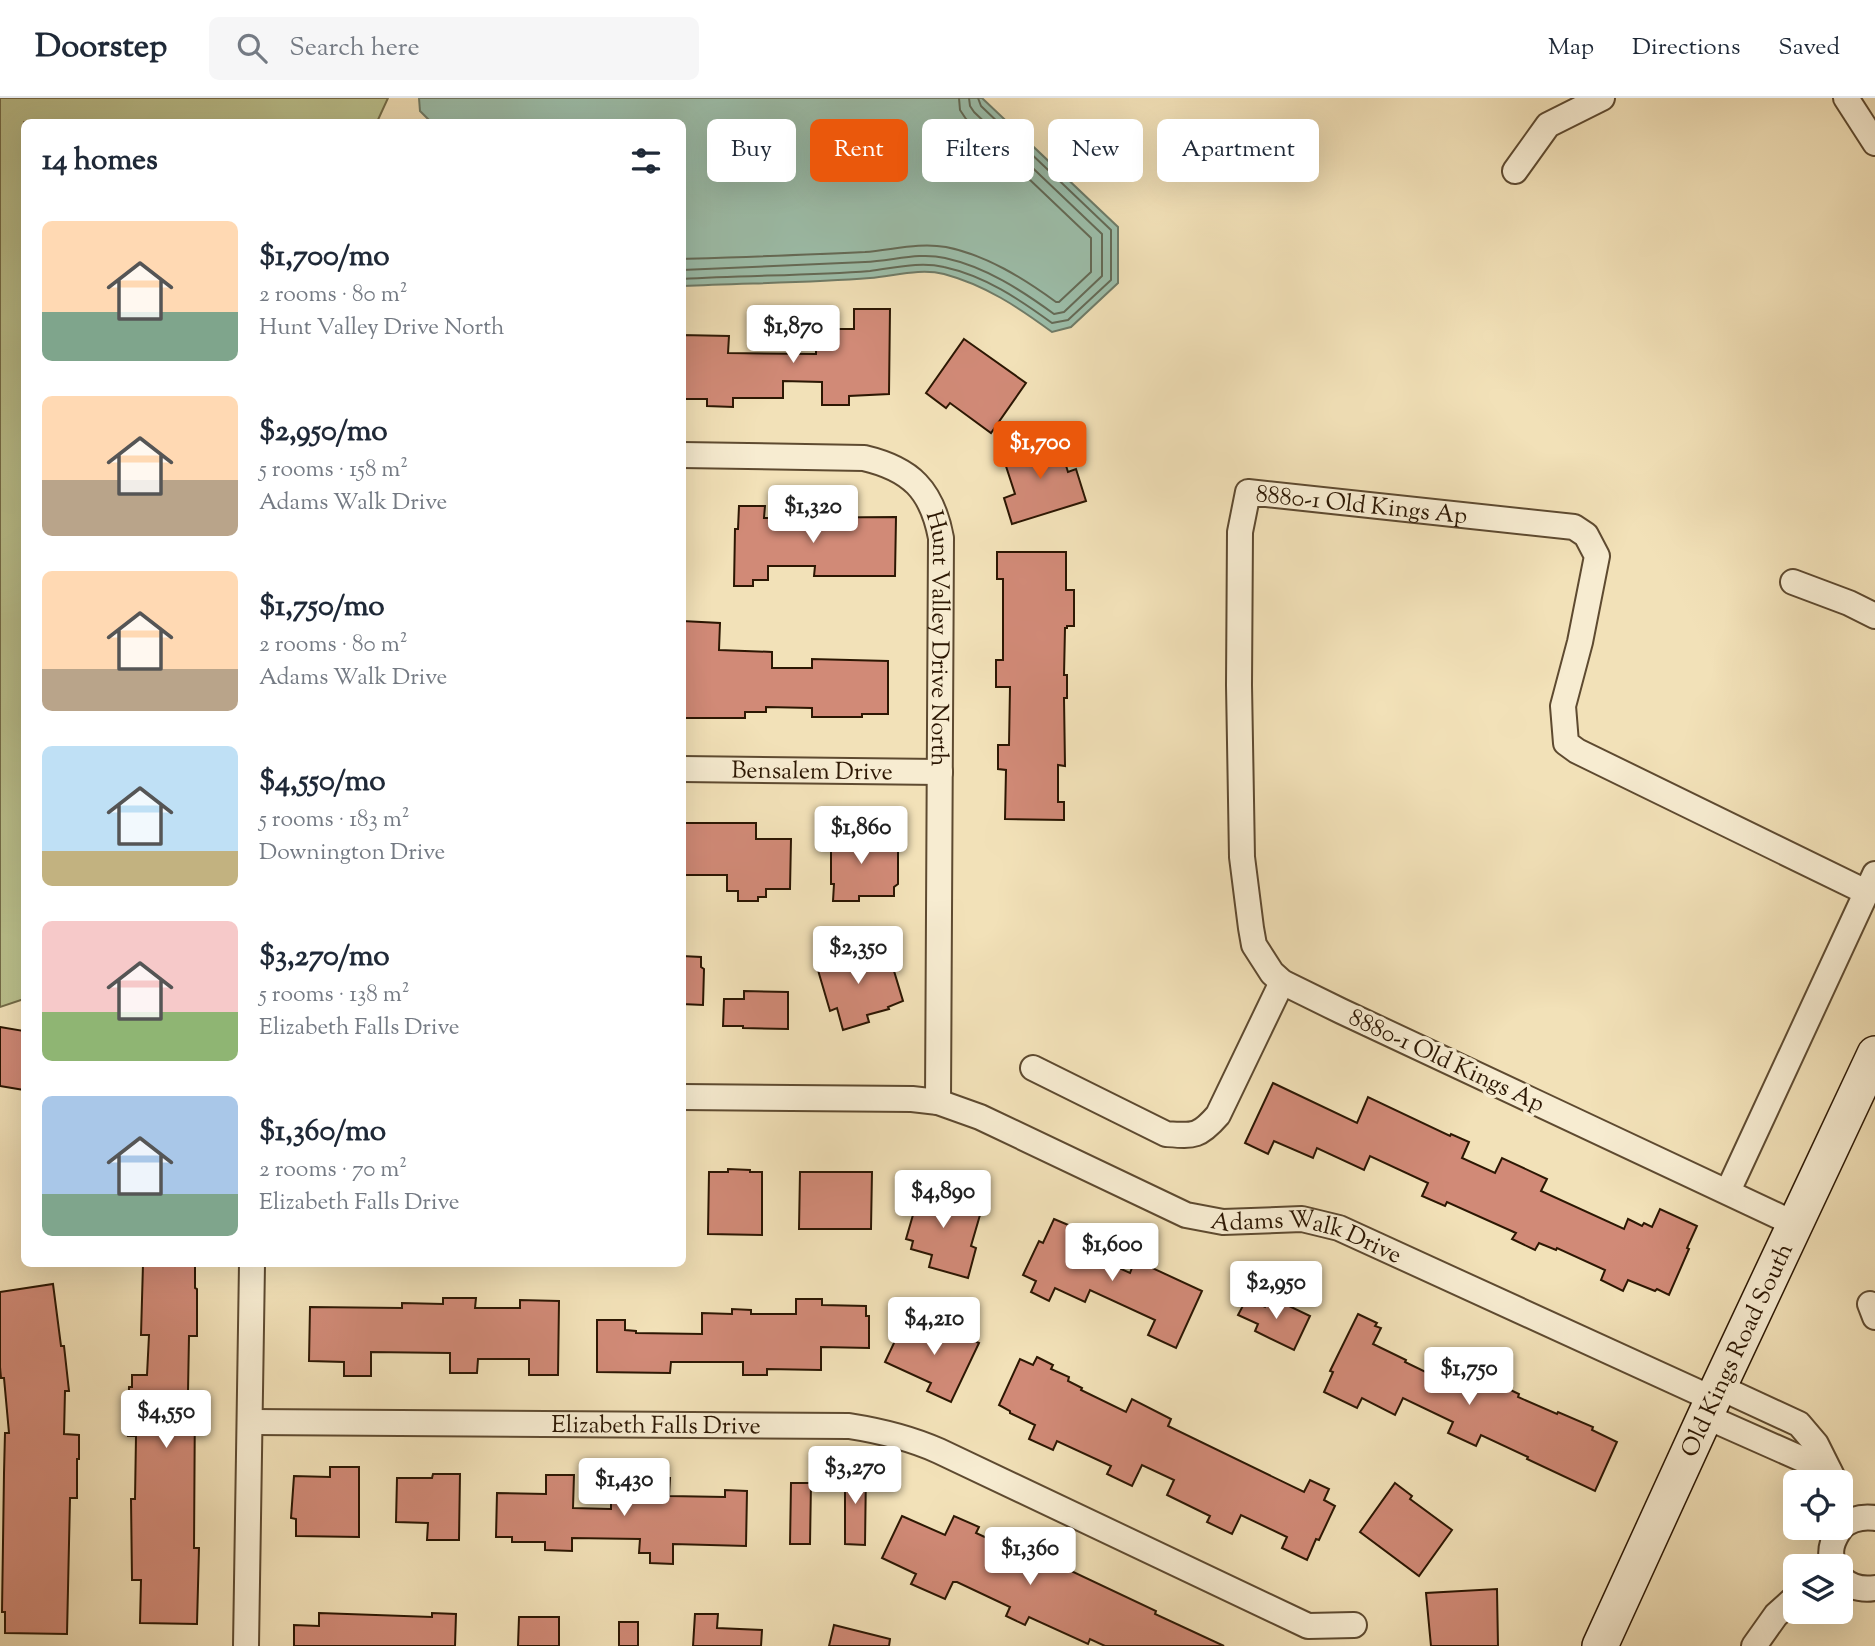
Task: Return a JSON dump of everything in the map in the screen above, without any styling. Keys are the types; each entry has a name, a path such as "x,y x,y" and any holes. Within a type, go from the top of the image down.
{"street":[{"path":"1515,171 1548,125 1602,98"},
{"path":"1846,98 1875,143"},
{"name":"Hunt Valley Drive North","path":"686,456 864,458 885,463 911,478 928,497 937,517 941,538 938,1102"},
{"name":"8880-1 Old Kings Ap","path":"1728,1191 1871,883 1577,751 1566,743 1563,706 1580,642 1597,556 1586,535 1574,527 1248,492 1240,532 1242,857 1254,945 1272,973 1282,982 1341,1011 1795,1224"},
{"path":"1793,582 1875,616"},
{"name":"Bensalem Drive","path":"686,769 940,772"},
{"path":"1033,1068 1166,1134 1190,1136 1205,1131 1218,1115 1282,982"},
{"name":"Old Kings Road South","path":"1600,1646 1875,1055"},
{"name":"Adams Walk Drive","path":"686,1097 912,1099 938,1102 980,1117 1186,1215 1223,1222 1302,1219 1339,1228 1712,1401 1799,1424 1816,1444 1829,1470"},
{"path":"246,1646 252,1267"},
{"name":"Elizabeth Falls Drive","path":"250,1422 849,1426 880,1431 910,1438 939,1451 1308,1626 1354,1625"},
{"path":"1853,1586 1875,1588"},
{"path":"1754,1646 1783,1609"}],"shaded area":[{"path":"0,98 388,98 378,119 21,119 21,1000 0,1007"}],"water":[{"path":"419,98 982,98 1004,119 922,119 922,182 1034,182 1034,147 1048,161 1048,182 1071,182 1118,227 1118,283 1071,327 1052,332 987,291 935,272 823,281 686,286 686,119 428,119 420,111"}],"building":[{"path":"854,309 890,309 889,394 849,396 849,405 822,405 822,382 783,381 783,398 733,398 733,407 707,406 707,399 686,399 686,335 729,336 728,353 816,354 816,329 854,329"},
{"path":"964,339 1026,383 991,433 950,403 946,408 926,393"},
{"path":"1057,437 1068,472 1076,469 1086,501 1012,524 1004,498 1015,494 1002,454"},
{"path":"739,506 765,506 764,518 896,517 895,576 814,576 815,566 768,566 768,580 753,580 753,586 734,586 735,529 738,529"},
{"path":"997,552 1066,552 1066,590 1074,590 1074,626 1065,628 1065,766 1058,765 1058,802 1064,802 1064,820 1005,819 1006,770 998,769 998,745 1009,745 1010,687 996,687 996,660 1003,660 1003,579 997,579"},
{"path":"686,621 720,623 719,650 772,652 772,668 812,668 812,659 888,661 888,714 812,717 812,708 766,707 766,712 745,712 745,718 686,718"},
{"path":"686,823 756,823 756,839 791,839 790,889 766,889 766,897 758,897 758,901 738,901 738,891 727,891 727,875 686,875"},
{"path":"831,825 860,825 860,847 898,848 898,884 894,887 894,896 859,896 859,901 833,901"},
{"path":"853,948 857,960 888,951 903,1001 888,1007 889,1009 867,1015 869,1022 843,1030 837,1008 830,1011 815,960"},
{"path":"686,956 701,957 701,967 704,969 703,1005 686,1004"},
{"path":"744,991 788,992 788,1029 723,1026 724,999 744,999"},
{"path":"0,1027 21,1030 21,1090 0,1086"},
{"path":"1273,1083 1357,1123 1368,1097 1450,1136 1451,1134 1469,1142 1462,1158 1495,1173 1502,1158 1547,1179 1541,1191 1624,1229 1628,1219 1642,1226 1644,1223 1652,1227 1660,1209 1697,1226 1669,1295 1628,1280 1623,1291 1601,1280 1605,1270 1557,1248 1556,1250 1539,1243 1535,1250 1512,1239 1516,1233 1447,1202 1445,1206 1422,1196 1428,1183 1370,1156 1364,1170 1317,1148 1313,1158 1274,1141 1268,1154 1245,1143"},
{"path":"728,1169 762,1172 762,1235 708,1234 709,1172 728,1172"},
{"path":"800,1172 872,1172 871,1229 799,1229"},
{"path":"924,1177 950,1184 945,1203 980,1215 971,1246 976,1248 968,1278 929,1267 932,1255 911,1249 913,1241 906,1239"},
{"path":"1054,1219 1078,1229 1071,1246 1130,1273 1135,1260 1202,1291 1176,1348 1148,1335 1155,1320 1090,1290 1085,1302 1055,1288 1049,1301 1031,1292 1036,1281 1023,1275 1039,1241 1043,1243"},
{"path":"143,1267 195,1267 197,1336 189,1336 188,1392 195,1392 194,1548 199,1548 197,1624 140,1623 141,1580 132,1580 131,1499 135,1499 136,1436 128,1436 129,1387 132,1387 132,1375 147,1375 149,1335 141,1335"},
{"path":"53,1284 69,1391 65,1391 64,1434 79,1435 77,1498 70,1498 67,1634 5,1633 5,1612 2,1612 4,1473 5,1433 9,1433 4,1378 1,1378 0,1367 0,1292"},
{"path":"1270,1297 1310,1316 1294,1350 1255,1331 1258,1324 1238,1315 1247,1298 1265,1307"},
{"path":"443,1298 476,1298 475,1308 520,1308 520,1300 559,1301 558,1375 529,1375 529,1359 478,1359 477,1373 450,1373 450,1353 371,1352 371,1376 344,1376 344,1362 309,1361 310,1307 402,1308 402,1303 443,1304"},
{"path":"796,1299 822,1299 822,1305 866,1306 866,1316 869,1316 869,1348 821,1347 821,1370 767,1369 767,1375 743,1375 743,1362 671,1362 670,1373 597,1372 597,1320 625,1320 625,1330 636,1333 702,1334 702,1313 732,1314 732,1309 751,1310 751,1314 796,1314"},
{"path":"1358,1314 1377,1323 1375,1326 1381,1328 1373,1344 1406,1360 1405,1362 1444,1381 1453,1360 1499,1382 1498,1384 1519,1394 1518,1397 1593,1427 1592,1430 1617,1442 1595,1491 1481,1435 1476,1446 1448,1433 1453,1422 1403,1398 1395,1415 1362,1398 1357,1408 1324,1392 1333,1372 1330,1371"},
{"path":"923,1318 979,1343 951,1402 927,1391 931,1383 885,1362 902,1326 916,1332"},
{"path":"1037,1357 1053,1365 1051,1369 1069,1377 1068,1381 1082,1388 1081,1390 1126,1412 1132,1399 1171,1419 1168,1426 1304,1492 1310,1480 1329,1489 1324,1500 1335,1506 1307,1560 1282,1548 1287,1537 1241,1515 1232,1534 1207,1522 1210,1516 1167,1495 1174,1480 1142,1465 1132,1486 1107,1474 1111,1466 1057,1441 1053,1450 1029,1439 1035,1425 999,1405 1020,1359 1033,1365"},
{"path":"330,1467 359,1467 359,1537 296,1536 296,1519 291,1518 294,1476 330,1477"},
{"path":"845,1468 866,1469 865,1545 845,1544"},
{"path":"433,1474 460,1474 459,1540 427,1540 428,1523 396,1522 397,1478 432,1478"},
{"path":"546,1475 574,1475 573,1508 611,1509 611,1491 644,1492 645,1478 670,1478 669,1496 725,1497 725,1490 747,1491 746,1546 673,1544 673,1564 650,1563 650,1553 639,1553 640,1539 572,1538 572,1551 545,1550 545,1542 512,1542 512,1537 496,1537 497,1493 546,1494"},
{"path":"791,1483 811,1483 810,1544 790,1544"},
{"path":"1395,1483 1412,1496 1410,1499 1452,1530 1419,1576 1360,1532"},
{"path":"902,1516 945,1535 954,1516 979,1527 976,1533 1026,1556 1029,1551 1224,1646 1105,1646 1090,1639 1088,1644 1029,1617 1025,1625 1006,1616 1010,1607 957,1582 953,1582 945,1599 911,1584 916,1574 882,1558"},
{"path":"1497,1589 1498,1646 1431,1646 1426,1593"},
{"path":"319,1613 432,1617 432,1613 456,1614 455,1646 294,1646 294,1625 319,1626"},
{"path":"695,1614 718,1614 717,1628 762,1630 761,1646 693,1646"},
{"path":"519,1617 559,1617 559,1646 518,1646"},
{"path":"619,1622 638,1622 638,1646 619,1646"},
{"path":"834,1625 890,1639 889,1646 829,1646"}]}
